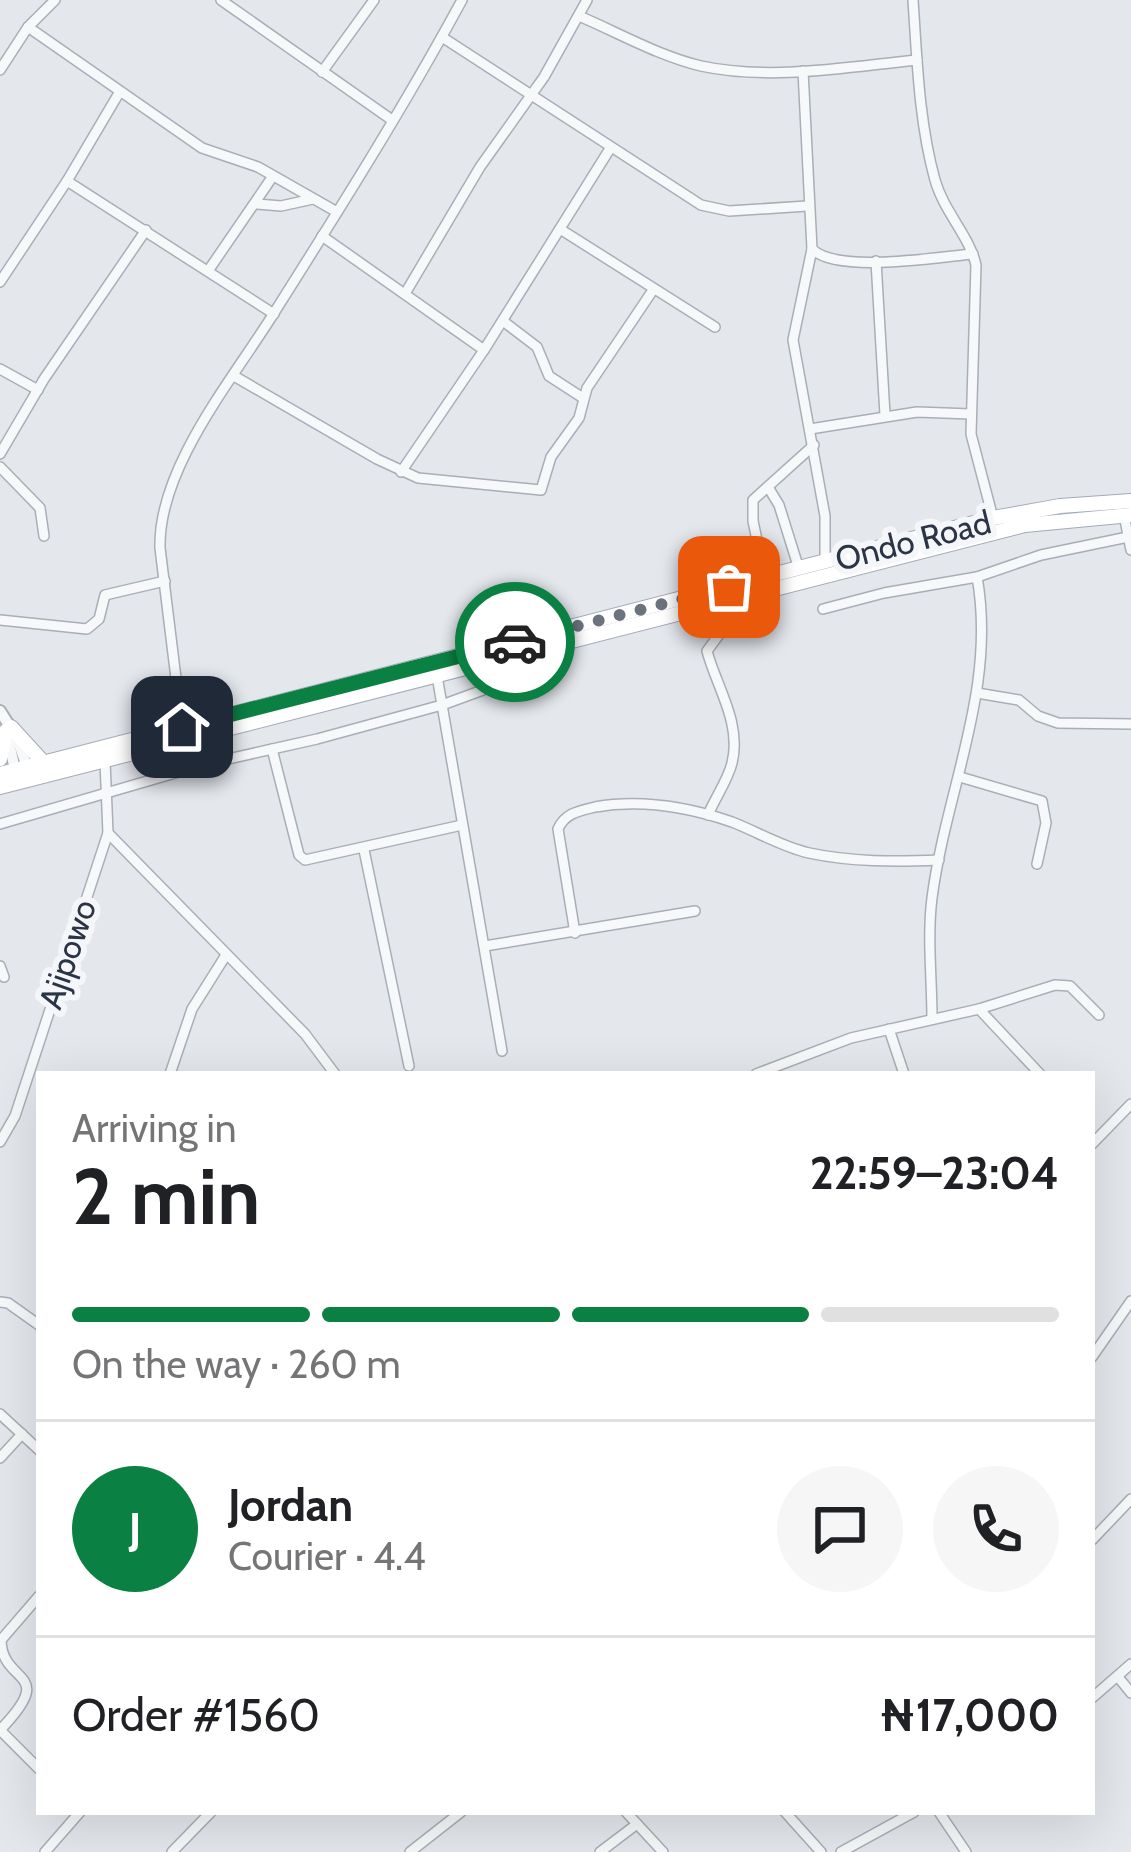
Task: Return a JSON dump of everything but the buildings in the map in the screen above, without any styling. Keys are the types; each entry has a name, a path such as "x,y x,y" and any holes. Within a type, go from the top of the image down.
{"main road":[{"name":"Ondo Road","path":"18,774 105,761 436,676 765,578 993,518 1060,506 1128,510"},
{"name":"Ondo Road","path":"0,787 44,762 182,727 621,621 727,601 1025,525 1128,510"},
{"path":"0,759 5,722"},
{"path":"5,722 44,762"}],"street":[{"path":"0,70 28,27 55,0"},
{"path":"221,0 392,120"},
{"path":"322,72 374,0"},
{"path":"182,727 160,535 166,501 234,376 462,0"},
{"path":"406,292 530,92 544,77 587,0"},
{"path":"913,0 935,182 947,214 973,254 970,414 975,454 993,518"},
{"path":"579,16 700,65 803,71 917,60"},
{"path":"28,27 202,148 273,176 337,212"},
{"path":"442,37 713,209 807,206"},
{"path":"803,71 812,249 793,340 825,516 825,562"},
{"path":"0,282 119,93"},
{"path":"401,472 611,147"},
{"path":"208,271 273,176"},
{"path":"67,181 274,314"},
{"path":"257,204 281,206 313,199"},
{"path":"560,229 715,327"},
{"path":"0,454 146,230"},
{"path":"322,236 484,350"},
{"path":"812,249 830,259 876,262 973,254"},
{"path":"310,255 343,254"},
{"path":"876,262 884,415"},
{"path":"234,376 401,472 418,478 541,490 551,457 579,418 583,398 653,290"},
{"path":"502,321 537,347 549,376 583,398"},
{"path":"0,369 38,390"},
{"path":"809,429 884,415 970,414"},
{"path":"765,578 753,500 814,445"},
{"path":"0,466 40,508 44,536"},
{"path":"768,487 779,505 800,569"},
{"path":"1128,510 1131,550"},
{"path":"823,609 977,577 1041,555 1128,537"},
{"path":"932,1019 930,920 938,860 960,778 983,646 977,577"},
{"path":"0,620 87,629 99,619 105,595 165,581"},
{"path":"708,815 732,764 733,733 721,682 707,651 729,622 727,601"},
{"path":"0,824 206,764 442,705 502,683 509,673 508,657"},
{"path":"436,676 502,1051"},
{"path":"977,693 1019,700 1038,716 1058,723 1131,724"},
{"path":"5,722 18,774"},
{"path":"197,736 206,764"},
{"path":"272,749 301,858 364,850 462,825"},
{"name":"Ajipowo","path":"0,1142 15,1116 108,833 105,761"},
{"path":"960,778 1042,801 1046,824 1037,864"},
{"path":"575,933 557,842 562,820 620,803 708,815 801,851 834,858 938,860"},
{"path":"108,833 304,1034 332,1071"},
{"path":"364,850 409,1066"},
{"path":"485,946 695,911"},
{"path":"171,1071 192,1009 226,955"},
{"path":"767,1071 851,1038 1064,985 1099,1015"},
{"path":"979,1009 1037,1071"},
{"path":"889,1029 903,1071"},
{"path":"1095,1140 1131,1104"},
{"path":"1095,1126 1101,1132"},
{"path":"1095,1353 1131,1301"},
{"path":"0,1302 36,1323"},
{"path":"0,1414 36,1443"},
{"path":"0,1457 22,1434"},
{"path":"1095,1537 1131,1499"},
{"path":"36,1599 1,1640 3,1656 28,1686 22,1706 0,1730 36,1766"},
{"path":"1095,1696 1131,1664"},
{"path":"1118,1677 1131,1693"},
{"path":"45,1852 77,1815"},
{"path":"172,1852 208,1815"},
{"path":"410,1852 456,1815"},
{"path":"629,1815 663,1852"},
{"path":"788,1815 821,1852"},
{"path":"841,1852 909,1815"},
{"path":"941,1815 966,1852"},
{"path":"600,1852 637,1824"}],"way so far":[{"path":"515,642 729,587"}],"route":[{"path":"182,727 515,642"}]}
